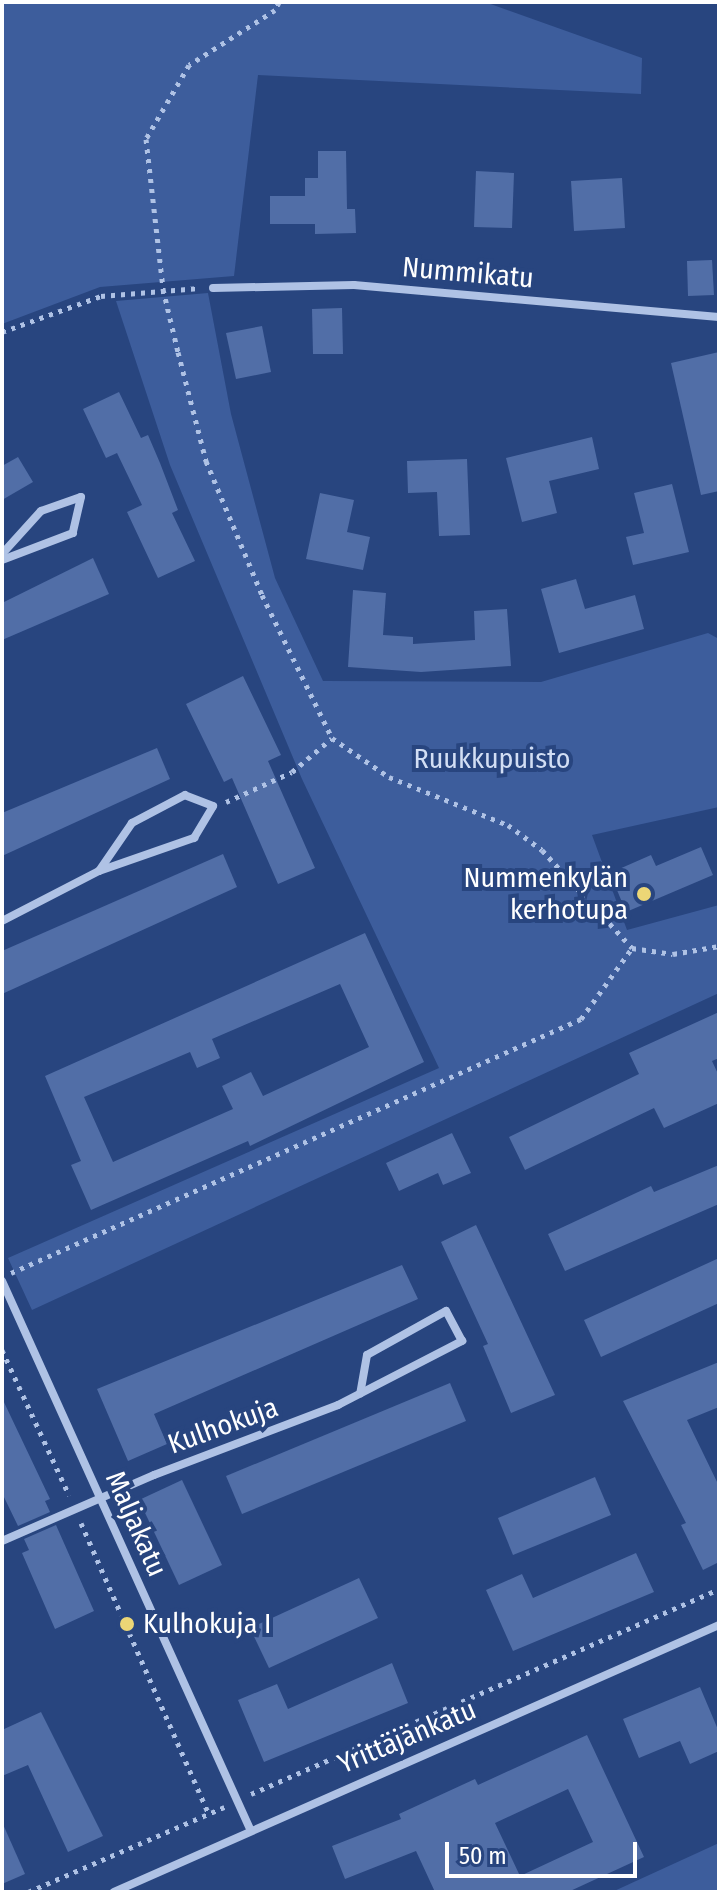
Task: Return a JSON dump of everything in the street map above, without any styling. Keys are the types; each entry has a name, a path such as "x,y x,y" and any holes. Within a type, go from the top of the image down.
{"street":[{"name":"Nummikatu","path":"213,288 354,285 719,317"},
{"path":"81,497 73,533 2,557 41,511 81,497"},
{"path":"2,921 99,871 194,838 213,806 185,795 132,823 99,871"},
{"name":"Maljakatu","path":"2,1279 250,1829"},
{"name":"Kulhokuja","path":"2,1541 360,1393 462,1341 446,1311 367,1355 360,1393"},
{"name":"Yrittäjänkatu","path":"114,1892 250,1829 719,1625"}],"path":[{"path":"279,2 275,10 189,65 146,139 163,289 206,461 262,595 332,738 389,777 508,825 542,850 632,948 673,954 719,946"},
{"path":"2,332 101,296 163,289 213,288"},
{"path":"213,806 248,796 292,772 332,738"},
{"path":"2,1279 581,1019 632,948"},
{"name":"Maljakatu","path":"2,1350 209,1815"},
{"path":"28,1892 719,1589"}],"green space":[{"path":"2,2 485,2 642,58 641,94 258,75 234,276 100,287 2,324"},
{"name":"Ruukkupuisto","path":"208,293 231,414 275,578 323,681 541,682 708,633 719,639 719,807 592,835 627,930 719,905 719,993 32,1310 8,1258 439,1068 302,779 170,465 116,301"},
{"path":"719,1843 719,1892 612,1892"}],"building":[{"path":"318,151 346,151 347,209 355,209 356,233 315,234 315,224 270,224 270,196 305,196 305,178 318,178"},
{"path":"476,171 514,173 512,228 474,227"},
{"path":"622,178 625,228 574,231 571,181"},
{"path":"712,260 714,295 688,296 687,261"},
{"path":"342,308 343,354 313,354 312,309"},
{"path":"262,326 271,372 236,379 226,333"},
{"path":"719,352 719,491 701,495 671,363"},
{"path":"119,392 141,438 148,435 178,510 172,513 195,561 158,578 127,512 142,505 117,453 106,458 83,409"},
{"path":"592,437 599,469 549,481 557,513 522,522 506,458"},
{"path":"18,457 33,482 2,500 2,466"},
{"path":"467,459 470,535 439,536 437,492 408,493 407,461"},
{"path":"672,484 689,552 633,565 626,537 644,533 634,493"},
{"path":"320,493 354,500 347,532 370,537 363,570 306,559"},
{"path":"93,558 109,594 2,640 2,603"},
{"path":"576,579 585,609 635,595 644,629 559,653 541,589"},
{"path":"353,590 386,593 383,635 413,637 413,644 475,640 474,611 507,609 511,666 421,672 348,667"},
{"path":"243,676 281,755 268,761 315,868 278,884 232,778 224,782 186,704"},
{"path":"157,748 170,779 2,856 2,813"},
{"name":"Nummenkylän kerhotupa","path":"701,847 713,875 626,912 610,873 651,855 656,866"},
{"path":"223,854 237,887 2,994 2,951"},
{"path":"365,933 424,1062 250,1146 248,1141 91,1210 71,1165 81,1161 45,1076","holes":["340,984 369,1047 263,1096 251,1072 222,1086 233,1109 113,1162 84,1097 190,1052 197,1068 220,1058 212,1039"]},
{"path":"719,1012 719,1058 712,1061 719,1076 719,1103 664,1128 654,1108 525,1170 509,1137 639,1074 629,1053"},
{"path":"452,1133 471,1173 443,1185 438,1173 399,1191 386,1163"},
{"path":"719,1165 719,1204 565,1271 548,1234 651,1186 654,1192"},
{"path":"476,1225 555,1395 511,1413 483,1346 488,1344 441,1242"},
{"path":"719,1258 719,1303 601,1357 584,1320"},
{"path":"402,1265 418,1299 154,1414 167,1444 128,1461 97,1389"},
{"path":"719,1362 719,1407 687,1420 719,1486 719,1562 703,1570 681,1525 686,1523 623,1401"},
{"path":"450,1383 466,1421 242,1514 226,1476"},
{"path":"2,1398 50,1499 45,1501 50,1512 18,1526 2,1493"},
{"path":"595,1477 611,1515 513,1555 498,1518"},
{"path":"182,1480 222,1565 179,1585 139,1500"},
{"path":"56,1525 94,1611 55,1629 22,1553 29,1550 24,1539"},
{"path":"636,1553 654,1592 513,1651 486,1590 522,1574 533,1598"},
{"path":"359,1578 378,1618 269,1668 250,1628"},
{"path":"392,1663 408,1703 264,1762 238,1700 277,1684 288,1709"},
{"path":"700,1687 719,1732 719,1751 690,1764 680,1741 639,1758 623,1719"},
{"path":"41,1712 103,1836 68,1852 28,1765 2,1776 2,1730"},
{"path":"587,1735 644,1857 568,1892 435,1892 416,1851 345,1879 332,1846 401,1819 399,1814 475,1779 478,1785","holes":["568,1789 593,1842 520,1876 495,1823"]},
{"path":"2,1822 25,1874 2,1884"}],"place":[{"name":"Nummenkylän kerhotupa","path":"644,894"},
{"name":"Kulhokuja I","path":"127,1624"}]}
